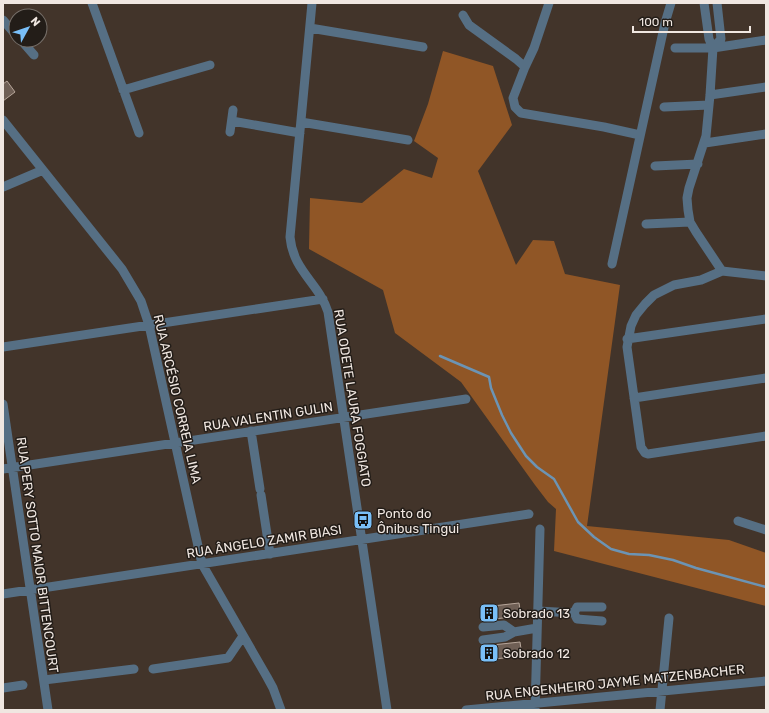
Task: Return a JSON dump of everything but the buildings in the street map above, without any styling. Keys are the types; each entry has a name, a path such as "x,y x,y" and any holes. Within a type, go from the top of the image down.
{"street":[{"name":"RUA ODETE LAURA FOGGIATO","path":"312,3 290,237 291,248 302,271 323,299 328,312 387,710"},
{"path":"549,3 534,48 513,98 515,107 521,113 604,127 640,135"},
{"path":"612,264 665,23 671,3"},
{"path":"95,4 123,90 139,133"},
{"path":"713,48 721,39 717,7 705,7 710,40 713,48 710,95 705,143 688,198 690,222 722,271"},
{"path":"463,15 468,25 516,59 525,68"},
{"path":"310,28 423,47"},
{"path":"675,48 713,48 766,40"},
{"path":"27,48 34,55"},
{"path":"123,90 210,65"},
{"path":"710,95 766,87"},
{"path":"664,107 709,106"},
{"path":"230,132 233,110"},
{"name":"RUA ARCÉSIO CORREIA LIMA","path":"3,120 122,269 141,300 149,325 202,564 273,688 280,710"},
{"path":"232,121 300,133"},
{"path":"301,122 408,140"},
{"path":"705,143 766,134"},
{"path":"655,166 698,164"},
{"path":"3,187 43,170"},
{"path":"646,224 690,222"},
{"path":"766,276 722,271 701,280 674,285 654,296 645,304 636,315 627,339 627,358 641,446 645,453 648,454 766,436"},
{"path":"3,347 323,299"},
{"path":"627,339 766,319"},
{"path":"634,398 766,378"},
{"name":"RUA VALENTIN GULIN","path":"8,468 466,399"},
{"name":"RUA PERY SOTTO MAIOR BITTENCOURT","path":"3,404 8,468 30,590 48,710"},
{"path":"251,431 270,554"},
{"name":"RUA ÂNGELO ZAMIR BIASI","path":"3,594 529,514"},
{"path":"738,521 766,530"},
{"path":"536,707 540,529"},
{"path":"602,607 577,606 574,613 577,619 602,621"},
{"path":"538,611 574,613"},
{"path":"660,710 669,618"},
{"path":"483,627 504,625 514,632"},
{"path":"483,640 505,637 514,632 537,628"},
{"path":"153,668 228,658 243,636"},
{"path":"44,680 134,669"},
{"name":"RUA ENGENHEIRO JAYME MATZENBACHER","path":"466,710 536,707 662,691 766,681"},
{"path":"3,688 22,685"}],"shaded area":[{"path":"443,51 493,66 512,125 478,171 516,265 533,240 554,241 565,274 620,285 587,526 729,540 766,553 766,606 554,551 556,509 548,502 535,485 461,382 395,333 383,290 309,249 310,198 362,203 404,169 432,178 438,158 414,141 428,104"}],"waterway":[{"path":"440,356 489,377 491,388 502,415 511,433 526,456 537,467 554,479 578,522 594,537 611,549 629,554 649,555 673,560 696,568 766,587"}],"place":[{"name":"Ponto do Ônibus Tingui","path":"363,520"},
{"name":"Sobrado 13","path":"489,613"},
{"name":"Sobrado 12","path":"489,653"}]}
